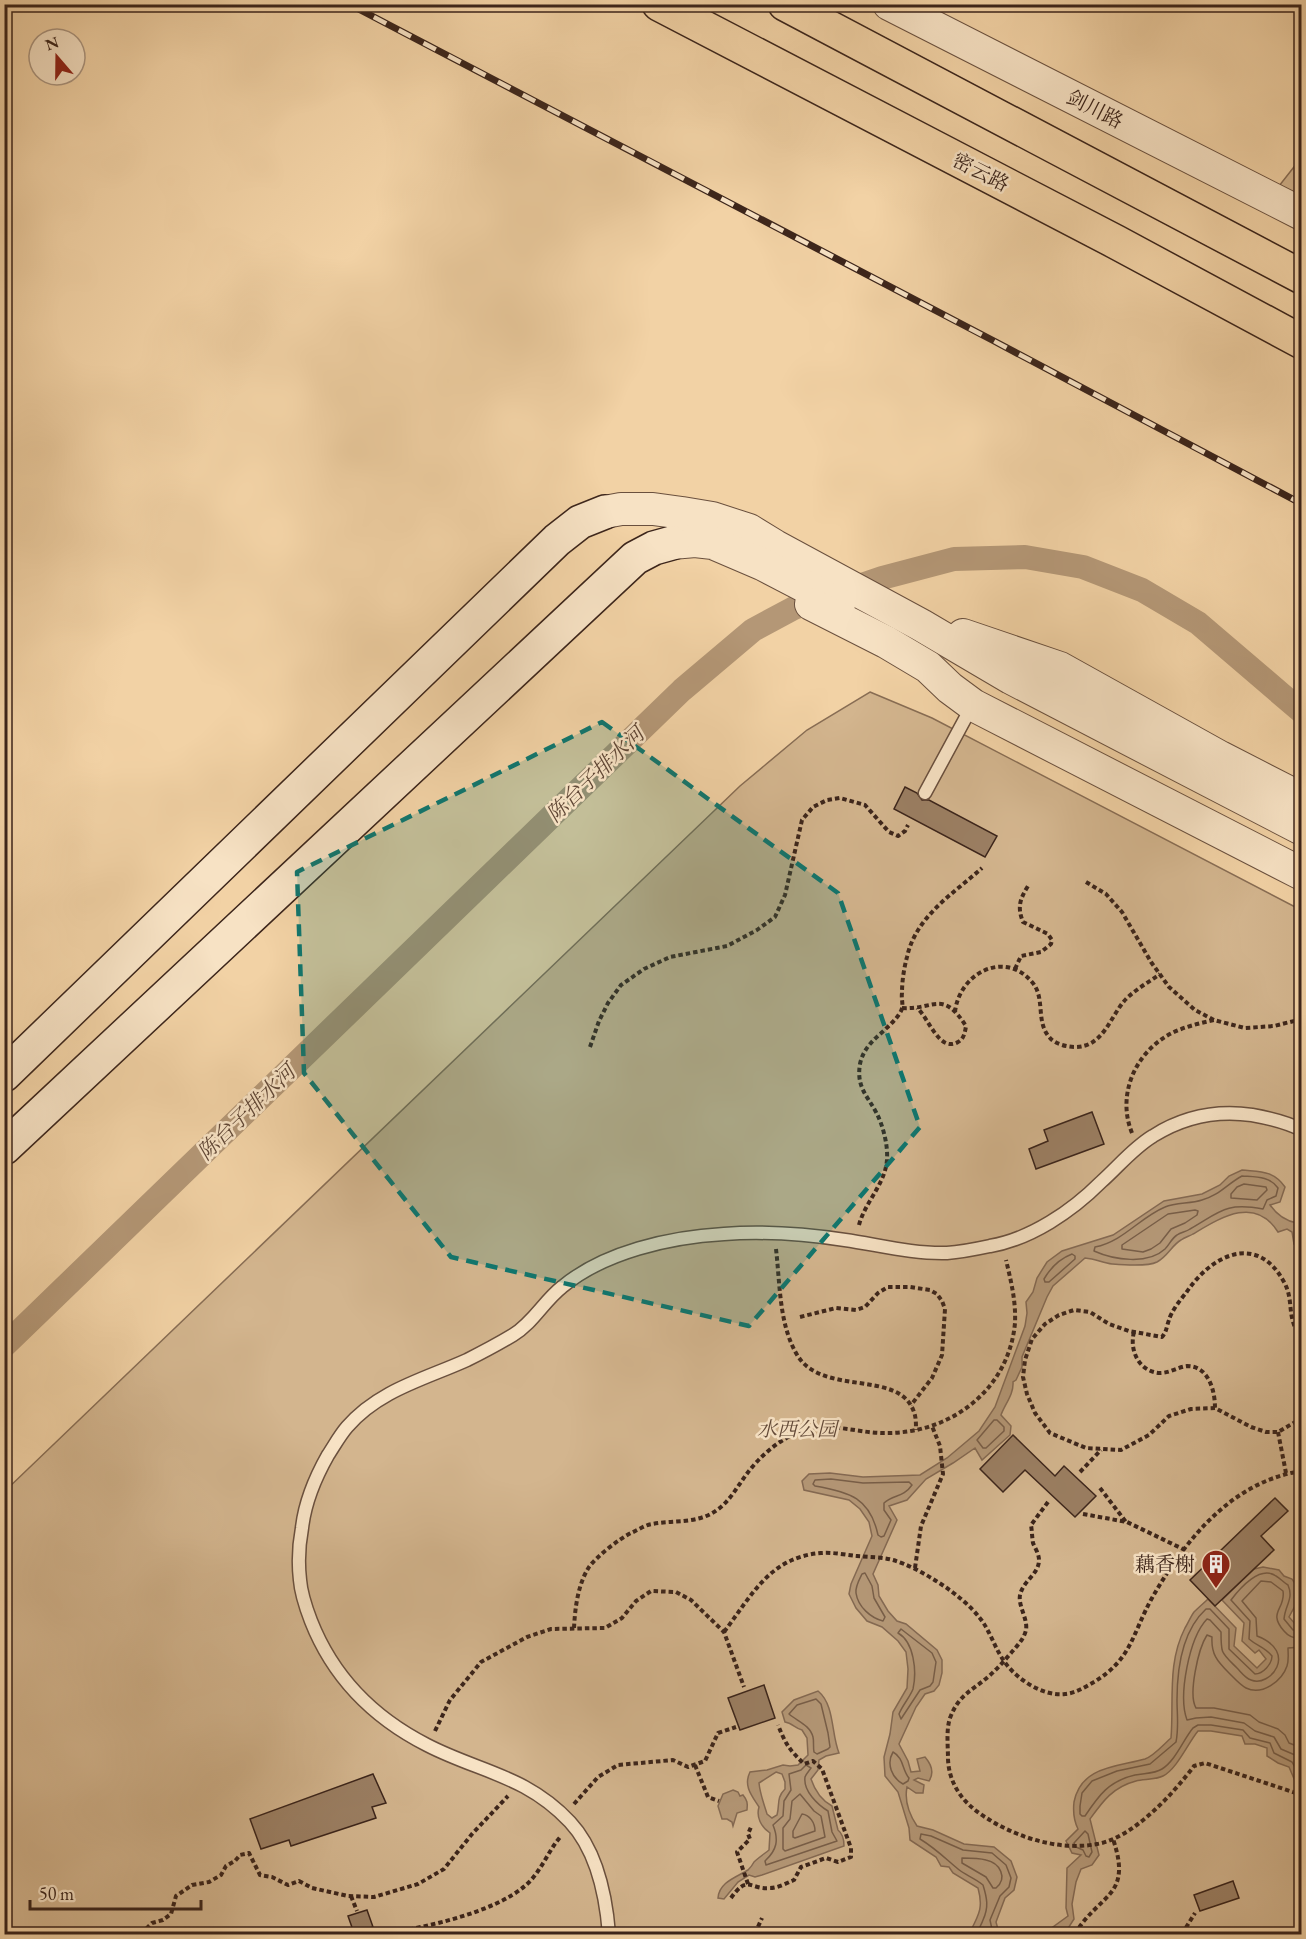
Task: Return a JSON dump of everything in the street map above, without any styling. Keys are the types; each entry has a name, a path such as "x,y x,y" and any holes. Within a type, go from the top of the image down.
{"highway":[{"name":"密云路","path":"659,4 1116,242 1302,342"},
{"path":"785,4 1302,277"}],"main road":[{"path":"4,1075 557,540 580,522 605,512"},
{"path":"4,1148 635,558 654,548 672,543"}],"street":[{"name":"剑川路","path":"888,4 1302,214"},
{"path":"605,512 621,509 653,509 712,518 739,539 795,570 909,630 1011,678 1302,829"},
{"path":"672,543 695,541 713,543 739,539"},
{"path":"909,630 928,667 950,688 973,705 1302,874"},
{"path":"909,630 961,634 1060,668 1220,757 1302,799"},
{"path":"909,630 1001,686 1302,842"}],"lane":[{"path":"925,792 973,705"},
{"path":"609,1935 606,1906 600,1881 583,1839 568,1820 519,1783 428,1746 396,1726 374,1710 351,1688 333,1665 319,1640 307,1610 300,1582 302,1526 308,1497 318,1473 336,1443 353,1421 390,1393 475,1356 520,1330 540,1311 555,1292 593,1265 681,1239 726,1233 774,1234 854,1241 914,1251 949,1253 1002,1244 1049,1223 1098,1186 1153,1136 1186,1120 1214,1113 1239,1113 1265,1117 1302,1130"}],"path":[{"path":"590,1047 599,1021 621,985 644,969 670,957 727,946 775,917 785,895 802,820 813,807 827,800 840,798 865,805 889,832 898,836 905,831 908,825"},
{"path":"854,1241 862,1213 884,1176 887,1159 886,1145 878,1116 862,1091 860,1065 870,1042 895,1020 902,1008 904,972 914,935 940,903 982,868"},
{"path":"1086,882 1106,894 1122,912 1134,935 1169,987 1195,1010 1214,1020 1245,1028 1274,1026 1302,1019"},
{"path":"1015,969 1021,956 1041,952 1051,944 1052,940 1048,934 1023,922 1019,907 1028,886"},
{"path":"955,1012 956,1002 975,975 996,967 1015,969 1032,982 1037,990 1041,1001 1042,1021 1051,1039 1073,1047 1084,1046 1093,1042 1110,1023 1127,998 1160,974"},
{"path":"902,1008 917,1008 929,1003 942,1004 955,1012 966,1026 965,1034 960,1042 943,1043 936,1036 929,1021 917,1008"},
{"path":"1138,1148 1130,1129 1126,1101 1137,1064 1147,1052 1173,1033 1214,1020"},
{"path":"774,1234 785,1320 796,1354 807,1366 819,1373 841,1381 886,1387 899,1393 911,1405 915,1413 916,1430"},
{"path":"574,1628 580,1587 589,1566 619,1539 649,1524 681,1523 716,1511 731,1497 764,1455 779,1443 802,1431 824,1428 842,1427 868,1433 889,1434 916,1430 932,1426 954,1415 986,1392 1007,1359 1015,1321 1014,1293 1002,1244"},
{"path":"1302,1339 1290,1317 1290,1301 1286,1284 1276,1270 1264,1258 1250,1253 1233,1254 1207,1267 1186,1292 1169,1319 1167,1331 1162,1337 1134,1332 1109,1324 1090,1312 1074,1310 1059,1315 1045,1324 1032,1339 1025,1360 1023,1377 1035,1413 1050,1433 1086,1448 1121,1450 1149,1435 1169,1416 1191,1409 1215,1408 1266,1432 1278,1432 1302,1418"},
{"path":"800,1317 836,1308 856,1310 865,1307 878,1293 888,1287 910,1287 930,1290 937,1294 945,1309 942,1355 932,1378 911,1405"},
{"path":"1134,1332 1131,1341 1132,1350 1140,1363 1152,1371 1161,1373 1190,1366 1199,1371 1213,1386 1215,1408"},
{"path":"915,1568 921,1526 943,1474 939,1442 932,1426"},
{"path":"1278,1432 1286,1473"},
{"path":"1080,1472 1101,1449"},
{"path":"724,1632 761,1581 778,1566 798,1556 823,1553 891,1560 915,1568 937,1582 979,1616 1004,1661 1029,1683 1044,1691 1063,1695 1080,1690 1117,1665 1128,1651 1151,1600 1202,1528 1239,1494 1265,1480 1286,1473 1302,1471"},
{"path":"1100,1488 1126,1522"},
{"path":"1048,1502 1031,1525 1033,1542 1039,1559 1036,1571 1023,1586 1019,1597 1026,1629 1020,1643 988,1677 970,1689 960,1700 950,1720 948,1763 953,1783 962,1799 997,1825 1023,1836 1069,1846 1085,1846 1113,1839 1169,1797 1194,1766 1205,1763 1302,1795"},
{"path":"1083,1514 1126,1522 1185,1550"},
{"path":"428,1746 450,1700 481,1662 527,1638 551,1629 605,1628 622,1618 636,1600 651,1591 676,1592 691,1600 724,1632 744,1687"},
{"path":"731,1898 739,1887 748,1884 770,1889 794,1880 801,1867 826,1858 838,1862 851,1857 851,1848 822,1769 813,1761 804,1764 786,1745 778,1725"},
{"path":"387,1935 434,1925 509,1896 527,1884 537,1872 568,1820 598,1777 618,1765 673,1760 688,1767 695,1765 705,1761 718,1733 736,1727"},
{"path":"695,1765 708,1797 719,1801"},
{"path":"141,1935 152,1923 163,1920 171,1914 176,1896 192,1885 210,1882 221,1875 225,1866 235,1862 240,1855 249,1853 260,1875 272,1877 288,1885 299,1881 312,1888 351,1896 374,1897 418,1884 444,1869 472,1834 504,1802 519,1783"},
{"path":"748,1884 737,1852 750,1839 748,1834 751,1827"},
{"path":"1075,1935 1081,1923 1105,1900 1117,1884 1120,1869 1113,1839"},
{"path":"351,1896 357,1911"},
{"path":"1182,1935 1195,1913"},
{"path":"758,1935 757,1929 762,1918"}],"highlighted area":[{"path":"602,722 838,893 920,1127 749,1326 451,1257 304,1073 297,872"}],"green space":[{"path":"1301,158 1301,198 1279,186"},
{"name":"水西公园","path":"870,692 932,718 1301,910 1301,1934 5,1934 5,1491 740,786 807,730"}],"water":[{"path":"1242,1170 1271,1175 1285,1187 1280,1202 1270,1205 1275,1212 1289,1221 1297,1223 1298,1214 1301,1214 1301,1255 1294,1244 1292,1232 1287,1229 1278,1232 1259,1214 1248,1212 1237,1213 1214,1222 1178,1242 1164,1257 1153,1264 1112,1264 1085,1258 1053,1286 1047,1297 1022,1357 1022,1367 1013,1382 1011,1395 1001,1415 1011,1426 1010,1435 982,1460 975,1448 926,1479 907,1500 889,1506 897,1520 873,1574 878,1585 879,1596 897,1621 906,1624 937,1650 942,1660 939,1685 934,1691 925,1694 916,1707 899,1744 911,1772 920,1771 917,1759 925,1757 932,1771 929,1781 918,1778 914,1780 924,1785 923,1793 916,1793 907,1787 908,1808 917,1826 933,1830 964,1844 994,1847 1011,1861 1017,1877 1014,1890 1005,1898 996,1922 999,1933 1002,1934 973,1934 971,1930 980,1905 978,1888 953,1873 949,1867 941,1866 936,1857 910,1840 909,1828 898,1792 885,1776 884,1757 893,1712 907,1688 908,1669 906,1652 898,1641 882,1627 867,1621 856,1608 849,1594 851,1584 872,1536 869,1522 860,1509 849,1500 804,1490 802,1481 809,1474 830,1473 863,1477 920,1475 947,1458 979,1431 995,1407 1025,1326 1026,1302 1047,1262 1062,1251 1113,1235 1164,1201 1202,1194"},
{"path":"1263,1567 1279,1570 1284,1576 1292,1579 1296,1585 1296,1604 1289,1617 1296,1625 1302,1623 1301,1779 1295,1781 1289,1767 1267,1756 1267,1748 1245,1744 1242,1736 1198,1731 1168,1773 1121,1787 1104,1801 1090,1819 1099,1855 1092,1865 1081,1869 1072,1904 1074,1919 1067,1930 1058,1934 1027,1934 1035,1929 1041,1932 1050,1929 1068,1916 1066,1908 1067,1868 1081,1855 1072,1853 1066,1841 1078,1829 1074,1816 1074,1802 1084,1781 1102,1770 1145,1759 1171,1738 1173,1668 1179,1641 1194,1612 1208,1599 1236,1628 1234,1646 1257,1668 1266,1659 1259,1650 1255,1653 1242,1641 1244,1623 1222,1600 1254,1569"},
{"path":"818,1691 830,1712 839,1753 819,1760 818,1770 811,1779 819,1795 832,1806 844,1846 762,1875 755,1877 749,1875 738,1882 724,1899 718,1898 725,1884 748,1870 769,1850 770,1833 760,1822 759,1807 751,1795 747,1782 750,1772 783,1765 798,1765 808,1755 807,1738 802,1730 785,1722 782,1712 794,1700","holes":["776,1772 782,1774 785,1789 779,1798 777,1815 772,1818 767,1814 759,1783"]},
{"path":"733,1790 740,1796 743,1795 747,1810 737,1813 733,1826 732,1822 722,1819 718,1806 723,1794"}],"building":[{"path":"905,787 917,793 922,800 929,800 997,836 985,857 894,809"},
{"path":"1092,1112 1104,1144 1036,1169 1029,1149 1048,1141 1044,1130"},
{"path":"1013,1435 1055,1476 1064,1466 1096,1496 1075,1517 1025,1470 1003,1492 980,1469"},
{"name":"藕香榭","path":"1275,1498 1288,1511 1261,1536 1274,1550 1215,1606 1190,1580"},
{"path":"764,1685 775,1718 740,1730 728,1698"},
{"path":"373,1774 386,1803 372,1807 376,1818 291,1846 289,1840 261,1849 250,1819"},
{"path":"1233,1881 1239,1898 1200,1911 1194,1895"},
{"path":"367,1910 373,1927 354,1933 348,1916"}],"waterway":[{"name":"陈台子排水河","path":"4,1346 682,690 753,630 794,608 882,578 954,559 1025,557 1083,567 1142,590 1198,623 1302,712"}],"railway":[{"path":"349,4 1302,504"}],"place":[{"name":"藕香榭","path":"1216,1590"}]}
